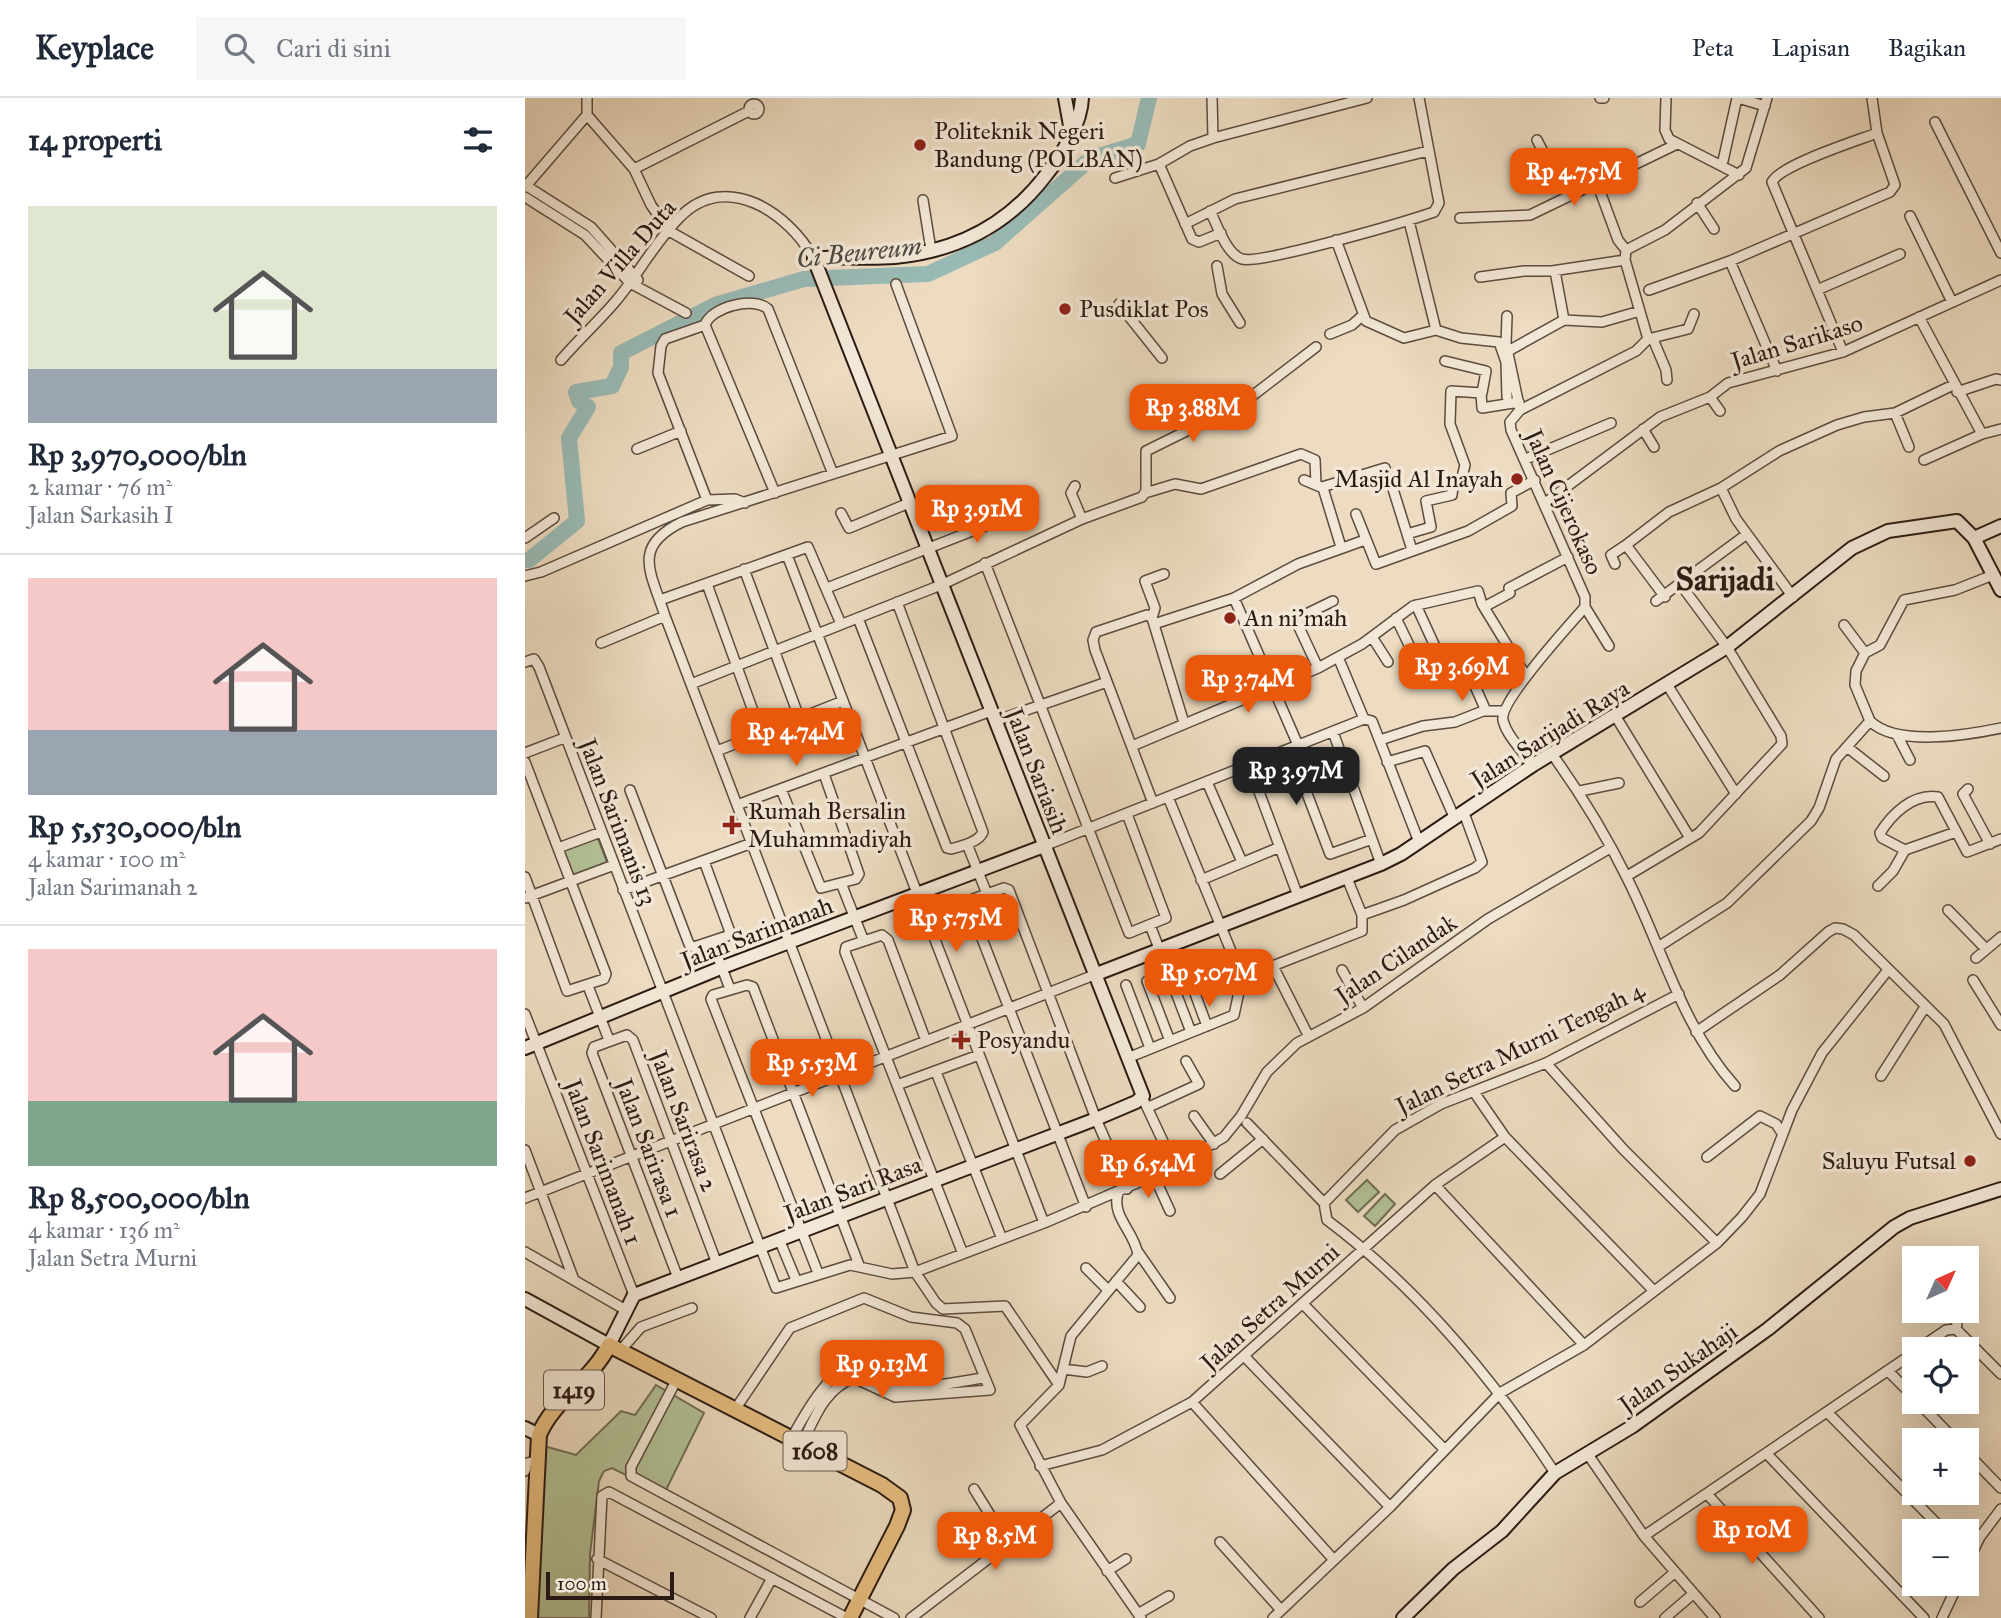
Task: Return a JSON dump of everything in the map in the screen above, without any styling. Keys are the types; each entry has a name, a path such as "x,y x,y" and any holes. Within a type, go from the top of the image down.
{"main road":[{"name":"1608","path":"614,1348 892,1490 903,1504 897,1526 848,1618"},
{"name":"1419","path":"528,1615 539,1435 545,1422 614,1348"}],"street":[{"path":"586,98 587,115 633,169 651,205 669,231 749,276"},
{"path":"1065,98 1071,132"},
{"path":"817,264 896,257 966,241 1011,214 1029,197 1056,163 1071,132 1082,98"},
{"path":"1212,98 1213,138"},
{"path":"1115,178 1159,164 1190,146 1213,138 1367,98"},
{"path":"1210,211 1233,254 1248,260 1336,240 1434,212 1439,205 1419,98"},
{"path":"1666,98 1665,134 1677,144 1739,175"},
{"path":"1480,277 1524,271 1555,271 1625,255 1665,230 1697,203 1739,175 1750,161 1766,102 1737,98 1723,161"},
{"path":"1649,290 1730,261 1893,188 1893,179 1877,133 1873,98"},
{"path":"633,169 749,111"},
{"path":"587,115 525,186 591,227 632,279"},
{"path":"1935,122 2001,253"},
{"path":"1843,352 1772,186 1776,175 1877,133"},
{"path":"1537,140 1554,173 1588,162 1625,255 1640,311 1666,370 1667,380"},
{"path":"1460,218 1529,215 1677,144"},
{"path":"1185,224 1235,199 1428,151"},
{"path":"1159,164 1194,241 1221,233"},
{"path":"525,197 585,234 644,289 686,313"},
{"name":"Jalan Villa Duta","path":"561,360 632,279 679,218 703,200 744,198 769,209 783,219 817,264"},
{"path":"923,200 931,250"},
{"path":"1697,203 1714,229"},
{"path":"1910,216 1952,302"},
{"path":"1409,221 1436,330"},
{"path":"1336,240 1362,316 1371,325 1404,338 1436,330 1473,341 1499,342 1506,362 1507,397"},
{"path":"1817,290 1900,254"},
{"path":"1730,261 1777,372"},
{"name":"Jalan Sariasih","path":"817,264 1094,975 1130,1057 1145,1103"},
{"path":"1217,266 1222,294 1240,323"},
{"path":"1555,271 1564,320"},
{"name":"Jalan Sarikaso","path":"1545,503 1643,429 1660,418 1710,397 1733,381 1777,372 1843,352 2001,280"},
{"path":"896,284 953,436 682,522 652,543 647,557 665,616 915,1272 943,1309 1005,1306 1059,1385"},
{"path":"707,500 658,373 661,346 672,335 705,325 714,314 754,302 768,309 833,474"},
{"path":"1119,304 1162,358"},
{"path":"1510,350 1564,320 1602,322 1640,311"},
{"name":"Jalan Cijerokaso","path":"1504,711 1527,676 1585,607 1585,597 1569,558 1510,427 1511,419 1520,406 1636,351 1651,339 1688,329 1694,314"},
{"path":"1330,334 1352,325 1362,316"},
{"path":"1444,360 1486,371 1481,393 1482,408 1520,406 1510,350 1506,344 1507,316"},
{"path":"1919,317 1955,389 1981,432"},
{"path":"705,325 775,492"},
{"path":"1145,493 1146,451 1243,403 1316,347"},
{"path":"1615,564 1611,555 1669,512 1721,488 1779,451 1864,416 1895,413 1955,389 2001,380"},
{"path":"1407,534 1431,527 1426,501 1452,495 1453,486 1462,477 1465,465 1450,424 1451,391 1481,393"},
{"path":"1710,397 1720,411"},
{"path":"1895,413 1909,447"},
{"path":"1526,459 1611,423"},
{"path":"1924,460 1981,432 2001,426"},
{"path":"1643,429 1654,447"},
{"path":"637,449 681,431"},
{"path":"691,684 941,585 1081,519 1133,501 1145,493 1175,484 1201,489 1301,454 1315,460 1319,485 1341,547"},
{"path":"1304,480 1319,485 1385,468"},
{"path":"1356,514 1375,564 1468,531 1510,508 1513,504 1511,493 1535,480"},
{"path":"1075,486 1071,492 1081,519"},
{"path":"1721,488 1747,534 1793,597"},
{"path":"1393,489 1412,550"},
{"path":"525,576 541,572 707,500 736,499 745,503"},
{"path":"841,513 849,528 909,503"},
{"path":"827,588 1018,513"},
{"path":"525,538 555,518"},
{"name":"Jalan Sarijadi Raya","path":"1094,975 1381,864 1459,816 1533,765 1727,648 1847,552 1878,534 1957,522 1974,538"},
{"path":"2001,526 1974,538 2001,590"},
{"path":"1626,545 1660,599 1747,534"},
{"path":"1153,621 1234,598 1285,570 1365,540"},
{"path":"660,600 744,569 811,549 841,624"},
{"path":"787,555 1044,1223"},
{"path":"1484,607 1510,593 1509,588 1522,580 1569,558"},
{"path":"985,563 1129,933 1166,918 1128,814"},
{"path":"744,569 799,717"},
{"path":"1164,574 1145,581 1155,608 1153,621 1184,723"},
{"path":"1993,575 1955,590 1904,600 1880,645 1865,653 1856,671 1854,685 1870,721 1898,735 1965,735 2001,728"},
{"path":"707,584 761,733"},
{"path":"1627,876 1690,838 1761,769 1782,741 1727,648 1681,585"},
{"path":"1132,746 1318,668 1372,637 1416,605 1478,591 1484,607 1527,676"},
{"path":"1234,598 1294,747 1330,854 1372,839"},
{"path":"1318,668 1297,623 1300,617 1333,601"},
{"path":"858,618 947,848 967,844 981,837 983,832 897,603"},
{"path":"1416,605 1443,662 1455,670 1467,668 1486,711"},
{"path":"1585,607 1609,646"},
{"path":"1153,621 1147,615 1101,628 1093,640 1153,803"},
{"path":"601,642 665,616"},
{"path":"1396,618 1409,645"},
{"path":"1844,625 1865,653"},
{"path":"1372,637 1388,662"},
{"path":"1338,657 1364,719"},
{"name":"Jalan Sarimanis 13","path":"525,662 534,659 539,667 776,1287 800,1279"},
{"path":"737,805 945,727 1041,705 1107,682"},
{"path":"1668,685 1736,794"},
{"path":"717,751 843,701"},
{"path":"1380,740 1423,726 1455,722 1486,711 1504,711 1505,724 1533,765"},
{"path":"1616,717 1690,838"},
{"path":"1044,846 1364,719 1372,722 1419,842"},
{"path":"1658,947 1727,903 1811,821 1819,808 1836,759 1870,721"},
{"path":"1333,732 1381,864"},
{"path":"1898,735 1910,760"},
{"path":"525,753 564,738"},
{"path":"1847,747 1884,776"},
{"path":"1362,915 1404,900 1482,862 1425,751 1387,761"},
{"path":"1552,754 1580,792 1627,876 1696,1032 1715,1064 1735,1086"},
{"path":"525,762 606,974 604,979 571,992 566,990 528,897 525,877"},
{"path":"1249,765 1298,896"},
{"path":"781,789 821,888 858,878 859,874 824,774"},
{"path":"1207,782 1242,862"},
{"path":"1580,792 1619,783"},
{"path":"1968,789 1963,794 1990,844"},
{"path":"630,790 689,944 694,947 727,936 730,932 704,861"},
{"path":"1130,1057 1235,1013 1242,978 1168,797"},
{"path":"1905,850 1882,838 1880,833 1897,810 1938,797 1967,852 2001,839"},
{"path":"558,848 601,832"},
{"path":"1878,886 1893,871 1905,850 1956,832"},
{"path":"623,890 752,843"},
{"path":"967,844 987,894"},
{"name":"Jalan Sarimanah","path":"531,1046 661,991 1044,846"},
{"path":"1201,880 1280,847"},
{"name":"Jalan Cilandak","path":"800,1279 841,1266 859,1265 891,1274 915,1272 1044,1223 1154,1176 1214,1144 1241,1116 1267,1072 1308,1035 1363,1008 1488,919 1610,848"},
{"path":"528,897 614,865"},
{"path":"1242,978 1275,968 1362,931 1362,915 1347,878"},
{"path":"842,883 863,939"},
{"path":"1086,1206 969,905 971,900 1006,887 1122,1191 1115,1203 1118,1214 1138,1252 1170,1298"},
{"path":"1948,910 1986,949"},
{"path":"1150,925 1191,1032"},
{"path":"1696,1032 1780,975 1835,928 1854,935 1944,1024 2001,1134"},
{"path":"926,1041 888,940 882,935 863,939 846,947 845,952 963,1254"},
{"path":"1976,958 2001,937"},
{"path":"712,942 730,989"},
{"path":"1275,968 1308,1035"},
{"path":"1170,1041 1147,981 1184,969 1188,971 1207,1026"},
{"path":"1342,970 1363,1008"},
{"path":"1273,1618 1390,1507 1500,1393 1584,1345 1717,1243 1760,1194 1782,1133 1822,1053 1888,970"},
{"path":"525,1198 1094,975"},
{"path":"1973,980 2001,1025"},
{"path":"818,1273 711,999 730,989 747,985 753,987 859,1265"},
{"path":"1126,985 1150,1048"},
{"path":"589,986 609,1040"},
{"name":"Jalan Setra Murni Tengah 4","path":"1324,1203 1395,1130 1441,1104 1546,1063 1679,994"},
{"path":"1881,1076 1925,1007"},
{"name":"Jalan Sarimanah 1","path":"525,1014 531,1046 588,1174 634,1295"},
{"name":"Jalan Sarirasa 2","path":"609,1040 627,1035 633,1040 717,1264"},
{"name":"Jalan Sarirasa 1","path":"609,1040 594,1047 592,1053 678,1278"},
{"path":"897,1085 979,1055"},
{"path":"1176,1163 1145,1103 1199,1084 1186,1061"},
{"path":"1546,1063 1623,1149 1717,1243"},
{"path":"936,1072 1003,1239"},
{"path":"1474,1092 1505,1138 1654,1291"},
{"name":"Jalan Sari Rasa","path":"634,1295 1096,1119 1145,1103"},
{"path":"1194,1116 1214,1144"},
{"path":"1707,1157 1760,1116 1776,1124 1782,1133"},
{"path":"1247,1123 1324,1203 1327,1220 1364,1248 1452,1335 1500,1393 1555,1473"},
{"name":"Jalan Setra Murni","path":"1040,1466 1102,1450 1192,1402 1304,1305 1435,1185 1505,1138"},
{"path":"1220,1174 1263,1139"},
{"path":"525,1150 574,1280"},
{"path":"1154,1176 1170,1211"},
{"path":"1435,1185 1584,1345"},
{"name":"Jalan Sukahaji","path":"1403,1618 1453,1569 1502,1531 1555,1473 1633,1426 1768,1329 1894,1227 1910,1219 2001,1189"},
{"path":"779,1239 800,1279"},
{"path":"525,1252 624,1310"},
{"path":"1138,1252 1071,1336 1059,1385 1020,1425 1061,1503 1139,1616 1169,1595"},
{"path":"1086,1268 1108,1290"},
{"path":"1116,1281 1140,1307"},
{"path":"614,1348 624,1310 634,1295"},
{"path":"734,1411 790,1328 863,1298 911,1317 961,1325 990,1390 895,1397 854,1378 835,1388 796,1441"},
{"path":"525,1299 614,1348"},
{"path":"1304,1305 1444,1449"},
{"path":"614,1348 641,1327 692,1308"},
{"path":"1956,1329 1957,1323"},
{"path":"1936,1337 1946,1330 1956,1329"},
{"path":"1956,1329 2001,1374"},
{"path":"1245,1357 1390,1507"},
{"path":"1644,1536 1902,1361"},
{"path":"1063,1369 1087,1372 1102,1366"},
{"path":"796,1441 821,1390 836,1376 848,1370 861,1371 895,1389 983,1378"},
{"path":"1888,1371 1902,1386"},
{"path":"676,1381 631,1467 631,1476 894,1618"},
{"path":"1192,1402 1334,1560"},
{"path":"1828,1413 1932,1519"},
{"path":"1930,1414 1943,1428"},
{"path":"525,1427 539,1435"},
{"path":"1587,1453 1644,1536 1715,1618"},
{"path":"1767,1454 1924,1618"},
{"path":"525,1471 527,1463 539,1460"},
{"path":"1979,1465 2001,1488"},
{"path":"974,1489 1008,1544"},
{"path":"596,1618 602,1496 609,1492 848,1618"},
{"path":"1708,1495 1819,1618"},
{"path":"911,1618 1061,1503"},
{"path":"1979,1539 2001,1509"},
{"path":"1220,1542 1281,1610"},
{"path":"597,1559 711,1618"},
{"path":"1107,1571 1126,1559"},
{"path":"1640,1602 1674,1573"},
{"path":"750,1618 772,1578"},
{"path":"1665,1618 1693,1594"},
{"path":"1942,1618 1952,1596"}],"green space":[{"path":"597,836 607,862 572,877 562,851"},
{"path":"1367,1180 1379,1192 1358,1212 1346,1200"},
{"path":"1385,1194 1395,1204 1375,1226 1364,1216"},
{"path":"656,1385 704,1413 664,1494 612,1468 604,1471 599,1481 590,1554 589,1618 536,1618 544,1446 576,1455 621,1411 635,1415"}],"waterway":[{"name":"Ci Beureum","path":"525,560 529,560 577,521 569,438 588,407 579,401 576,392 612,386 621,367 621,353 715,305 804,279 928,274 995,243 1090,159 1138,144 1149,98"}],"place":[{"name":"Politeknik Negeri Bandung (POLBAN)","path":"920,145"},
{"name":"Pusdiklat Pos","path":"1065,309"},
{"name":"Masjid Al Inayah","path":"1517,479"},
{"name":"An ni'mah","path":"1230,618"},
{"name":"Rumah Bersalin Muhammadiyah","path":"732,825"},
{"name":"Posyandu","path":"961,1040"},
{"name":"Saluyu Futsal","path":"1970,1161"}],"district":[{"name":"Sarijadi","path":"1725,579"}]}
